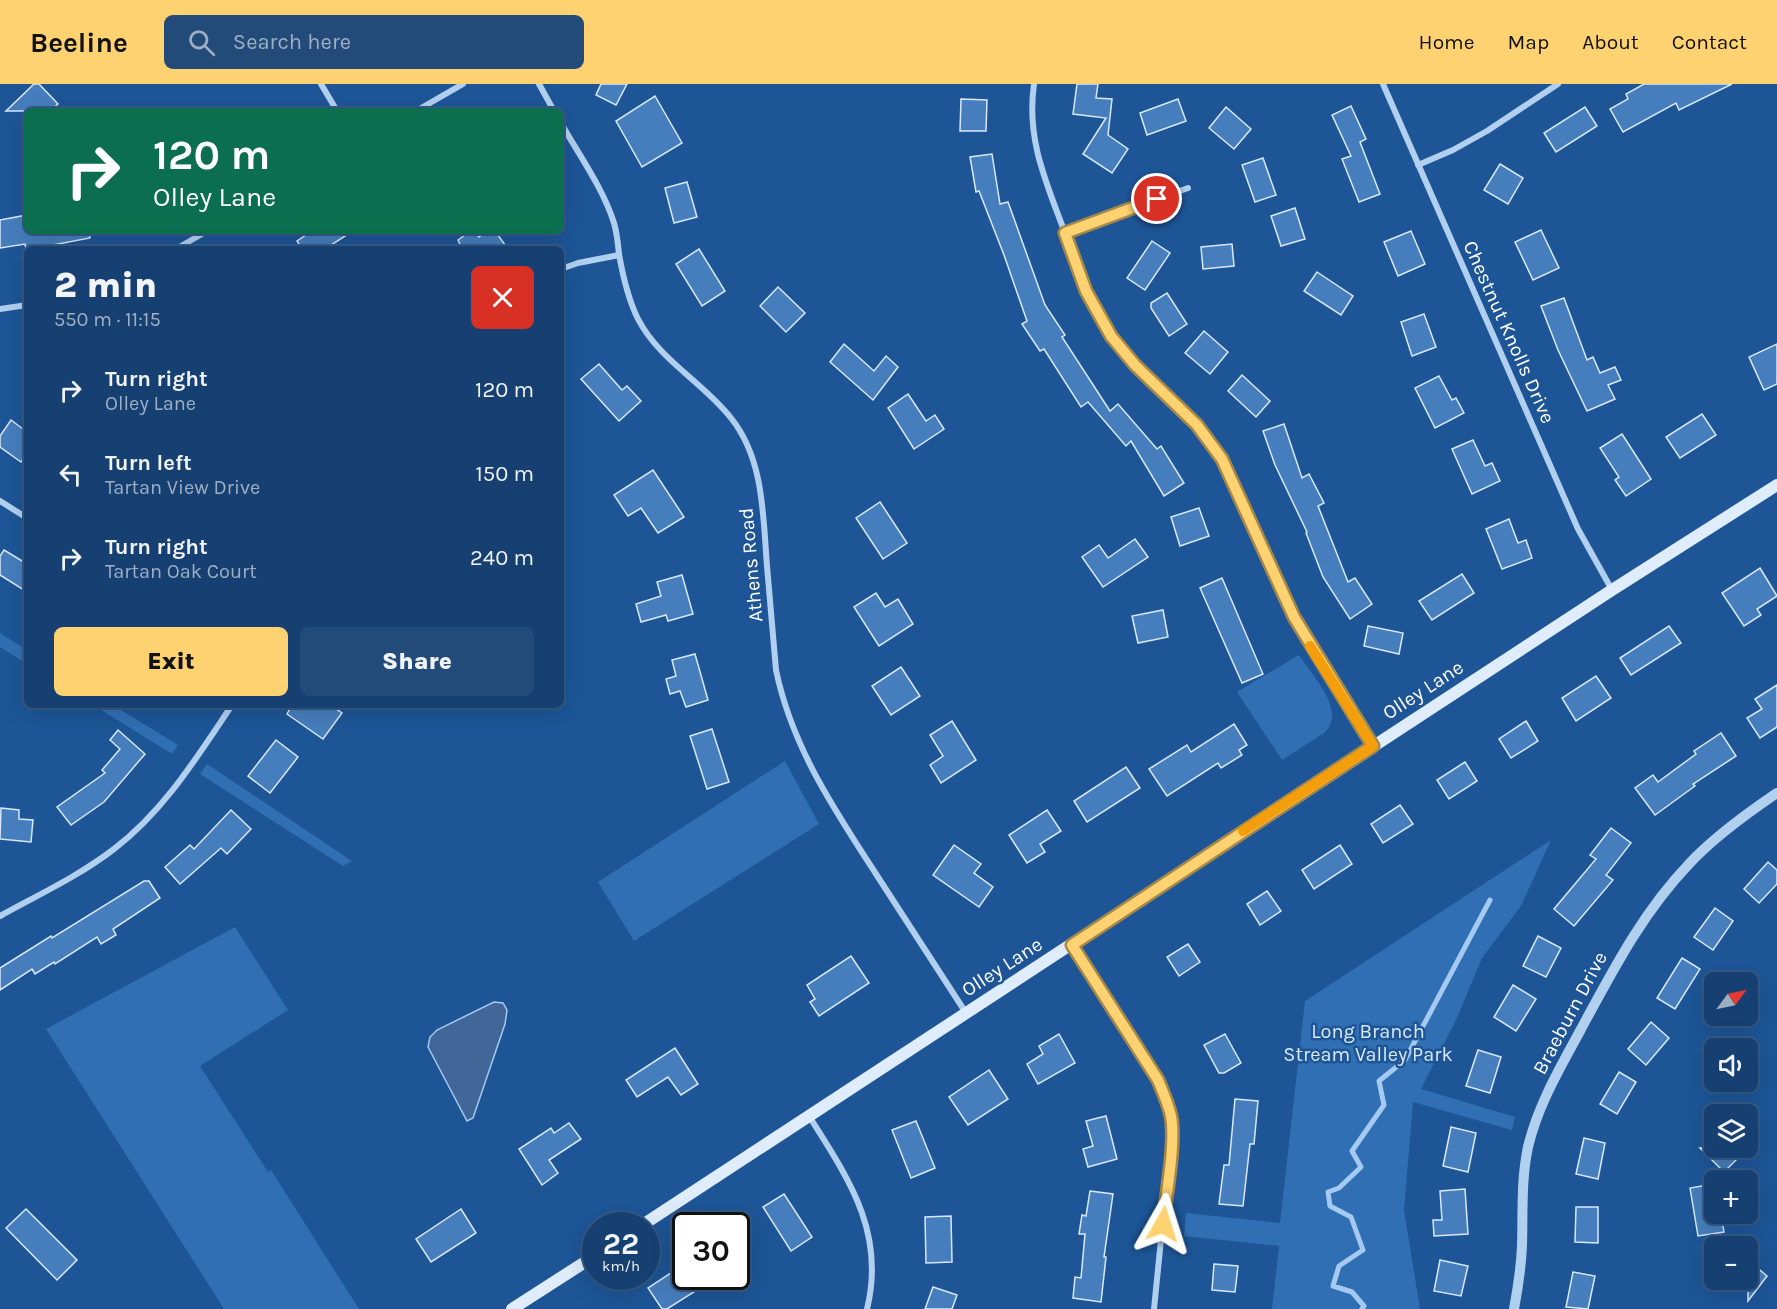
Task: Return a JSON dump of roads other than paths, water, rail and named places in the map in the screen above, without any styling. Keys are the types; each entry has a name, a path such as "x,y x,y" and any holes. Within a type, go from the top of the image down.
{"main road":[{"name":"Olley Lane","path":"660,1214 1612,590 1777,485"},
{"path":"512,1309 582,1264"}],"street":[{"path":"321,84 335,108"},
{"path":"421,108 463,84"},
{"path":"539,84 552,108"},
{"path":"1034,84 1031,115 1033,138 1041,172 1086,291 1111,336 1135,365 1197,425 1222,459 1294,617 1373,746"},
{"name":"Chestnut Knolls Drive","path":"1383,84 1578,529 1612,590"},
{"path":"1418,165 1453,150 1487,131 1558,84"},
{"name":"Athens Road","path":"564,128 609,207 630,302 650,338 673,363 717,400 733,420 746,443 762,499 776,670 791,725 809,765 831,804 966,1013"},
{"path":"1065,233 1188,188"},
{"path":"181,246 202,234"},
{"path":"564,268 619,255"},
{"path":"0,309 24,305"},
{"path":"0,501 24,516"},
{"path":"0,916 86,869 140,828 188,771 230,708"},
{"name":"Braeburn Drive","path":"1514,1309 1519,1286 1522,1189 1525,1165 1534,1126 1548,1091 1620,956 1666,890 1714,839 1777,793"},
{"path":"1072,945 1158,1080 1171,1118 1172,1140 1154,1309"},
{"path":"809,1116 848,1177 866,1221 873,1263 867,1309"}],"waterway":[{"path":"1362,1309 1364,1306 1352,1292 1333,1286 1339,1266 1363,1250 1351,1217 1330,1206 1328,1192 1339,1188 1361,1167 1352,1151 1384,1105 1379,1081 1405,1060 1490,900"}],"park label":[{"name":"Long Branch Stream Valley Park","path":"1368,1042"}]}
